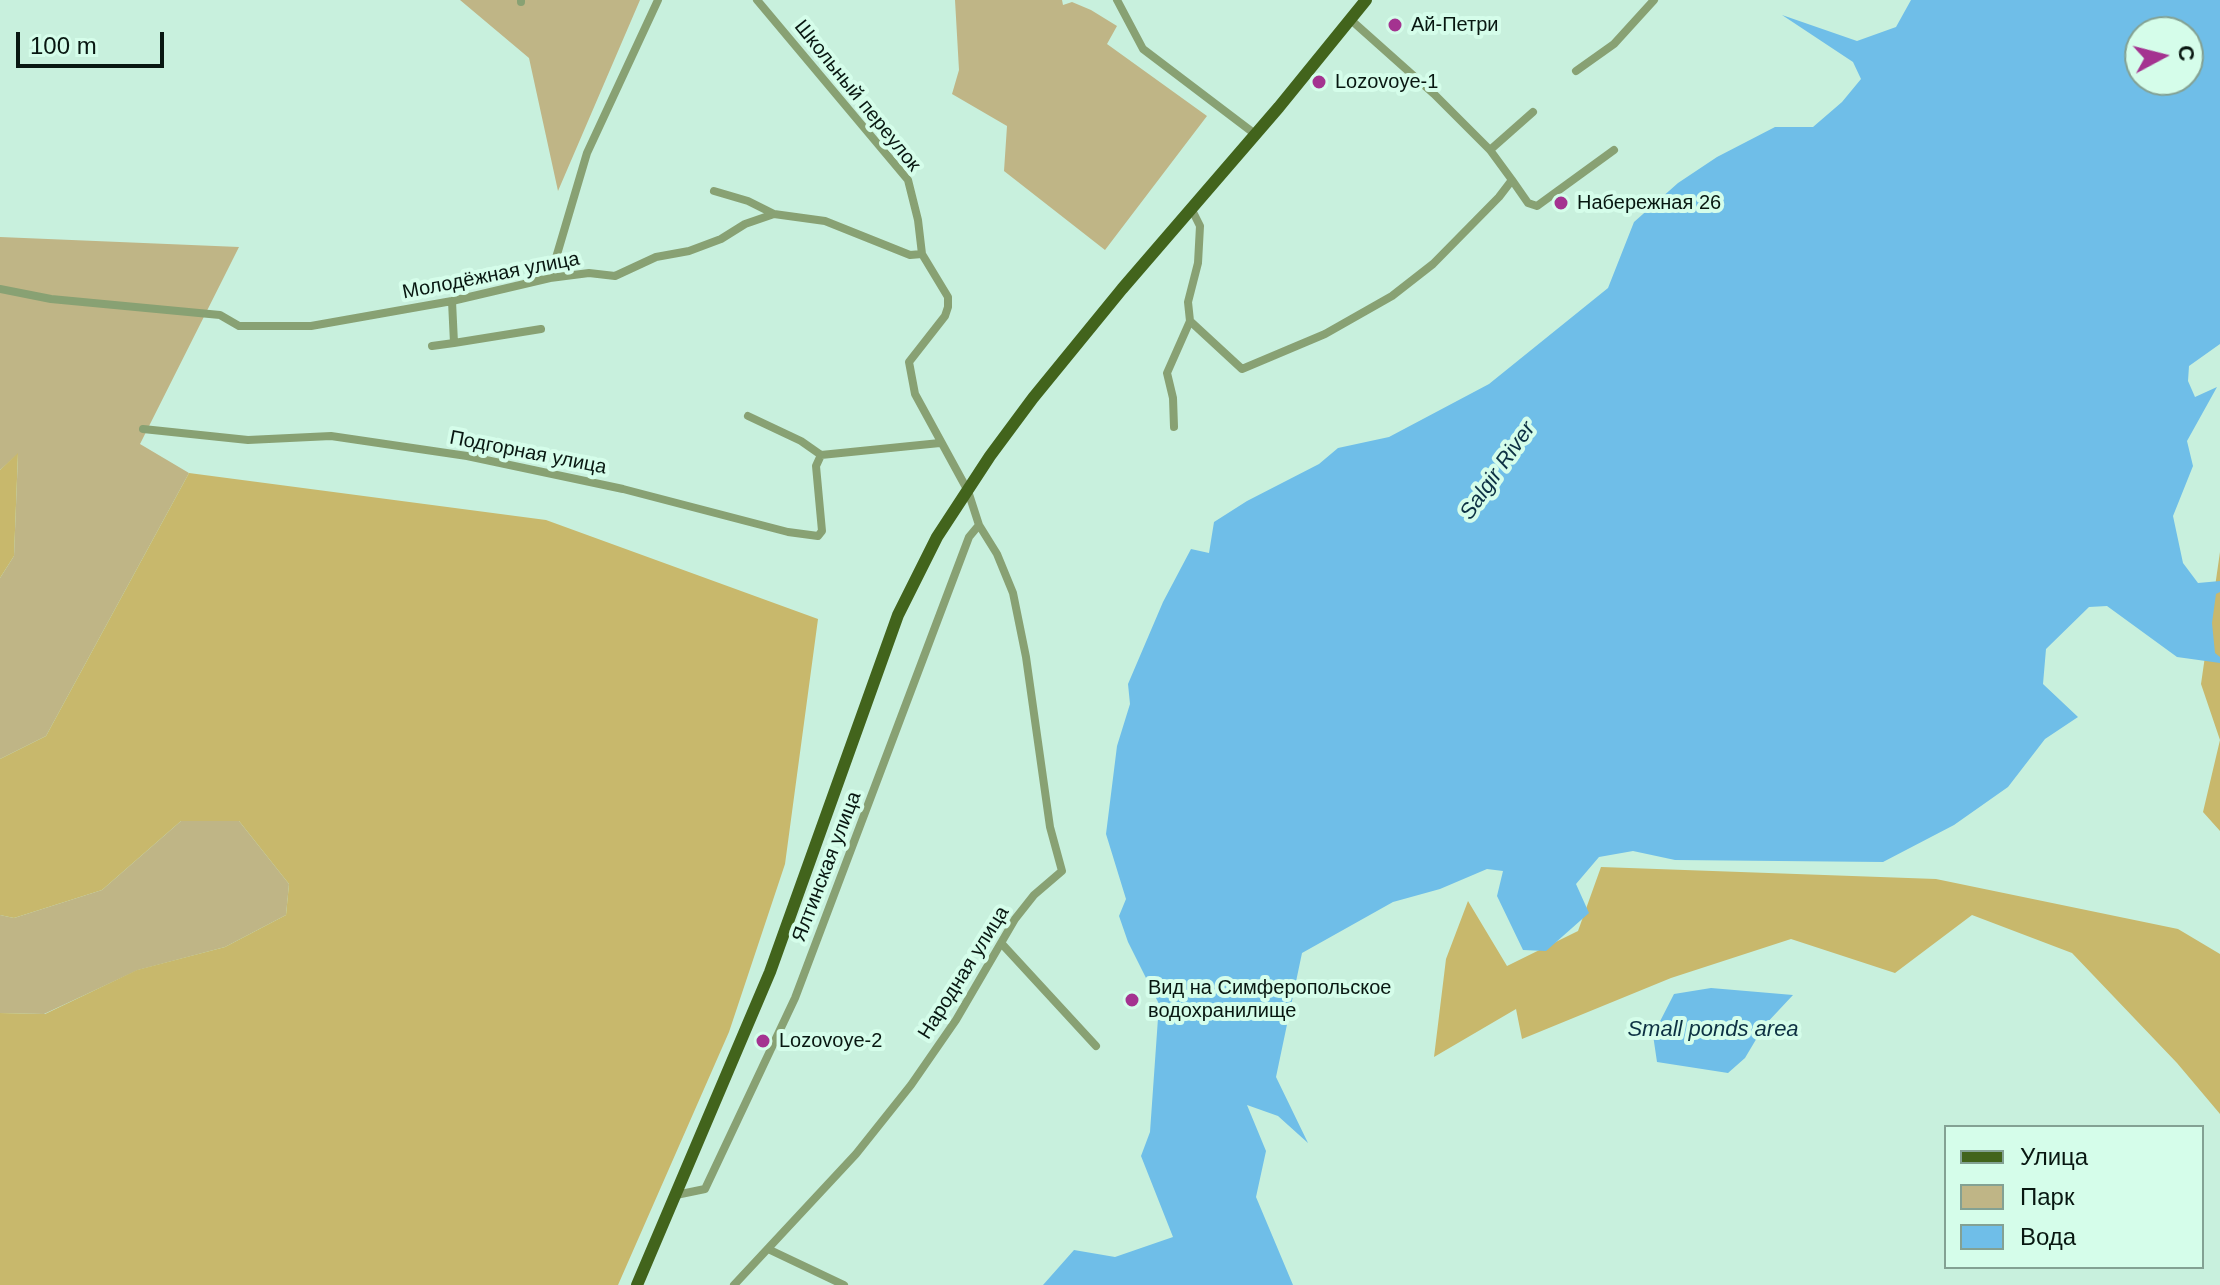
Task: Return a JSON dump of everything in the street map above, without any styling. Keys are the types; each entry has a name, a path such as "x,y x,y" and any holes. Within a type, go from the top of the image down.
{"main road":[{"path":"637,1285 770,972 898,615 937,537 1033,398 1366,0"}],"street":[{"path":"550,278 587,153 658,0"},
{"name":"Школьный переулок","path":"757,0 908,180 922,254 948,297 948,307"},
{"path":"1576,71 1614,44 1654,0"},
{"path":"1121,2 1143,49 1255,134"},
{"path":"1351,20 1434,94 1490,150 1528,203 1537,206 1614,150"},
{"path":"1490,150 1533,112"},
{"path":"1190,321 1242,369 1325,334 1392,296 1433,264 1512,180"},
{"path":"714,191 748,201 774,214"},
{"path":"1174,427 1173,398 1167,373 1190,321 1188,302 1198,263 1200,226 1191,208"},
{"name":"Молодёжная улица","path":"0,289 51,299 220,315 239,326 311,326 452,301 550,278 589,273 615,276 656,257 689,251 721,239 745,224 774,214 825,221 910,255 922,254"},
{"path":"452,301 454,343"},
{"name":"Народная улица","path":"734,1285 856,1154 911,1085 956,1020 1015,919 1034,895 1062,871 1050,827 1026,657 1013,593 997,554 979,525 968,491 915,394 909,362 945,316 948,307"},
{"path":"432,346 541,329"},
{"path":"748,416 801,441 821,455 940,443"},
{"name":"Подгорная улица","path":"143,429 248,440 331,436 467,456 623,489 788,532 818,536 822,531 816,466 821,455"},
{"name":"Ялтинская улица","path":"676,1195 705,1189 795,998 969,537 979,525"},
{"path":"1002,944 1096,1046"},
{"path":"768,1249 844,1285"}],"green space":[{"path":"460,0 640,0 558,191 529,58"},
{"path":"955,0 1062,0 1063,5 1072,2 1091,10 1117,26 1107,44 1207,116 1105,250 1004,171 1007,126 952,94 959,70"},
{"path":"0,237 239,247 140,444 189,473 46,736 0,759 0,578 14,556 18,454 0,470"},
{"path":"181,821 239,821 289,884 286,915 225,947 138,970 44,1014 0,1013 0,915 14,918 102,890"}],"shaded area":[{"path":"18,453 14,556 0,578 0,470"},
{"path":"189,473 546,520 818,619 785,864 729,1032 618,1285 0,1285 0,1013 45,1014 137,970 225,947 286,915 289,884 239,821 181,821 102,890 14,918 0,915 0,759 46,736"},
{"path":"2220,552 2220,740 2201,684"},
{"path":"2220,740 2220,831 2203,812"},
{"path":"1601,867 1936,879 2178,929 2220,954 2220,1114 2177,1063 2072,953 1972,915 1895,973 1791,939 1671,978 1522,1039 1516,1009 1434,1057 1446,959 1468,901 1507,966 1578,931"}],"water":[{"name":"Salgir River","path":"1911,0 2220,0 2220,344 2189,366 2188,381 2195,397 2217,387 2187,441 2193,466 2173,516 2183,563 2198,583 2220,581 2212,623 2215,653 2220,657 2220,663 2177,657 2107,606 2089,607 2046,649 2043,684 2078,717 2045,739 2008,787 1954,825 1883,862 1675,860 1633,851 1599,857 1576,884 1589,913 1546,951 1523,950 1497,896 1503,871 1487,869 1440,889 1393,902 1302,953 1276,1077 1308,1143 1278,1116 1247,1105 1266,1151 1256,1197 1293,1285 1043,1285 1074,1250 1115,1257 1173,1237 1141,1156 1150,1132 1159,1004 1128,942 1119,916 1126,899 1106,834 1117,746 1130,704 1128,684 1163,602 1191,549 1209,553 1214,522 1247,501 1319,464 1338,448 1389,437 1489,384 1608,288 1634,222 1678,183 1717,157 1775,127 1813,127 1842,102 1861,79 1853,62 1782,15 1857,41 1896,27"},
{"name":"Small ponds area","path":"1711,988 1793,995 1764,1026 1745,1058 1728,1073 1657,1062 1653,1035 1674,994"}],"place":[{"name":"Ай-Петри","path":"1395,25"},
{"name":"Lozovoye-1","path":"1319,82"},
{"name":"Набережная 26","path":"1561,203"},
{"name":"Вид на Симферопольское водохранилище","path":"1132,1000"},
{"name":"Lozovoye-2","path":"763,1041"}]}
